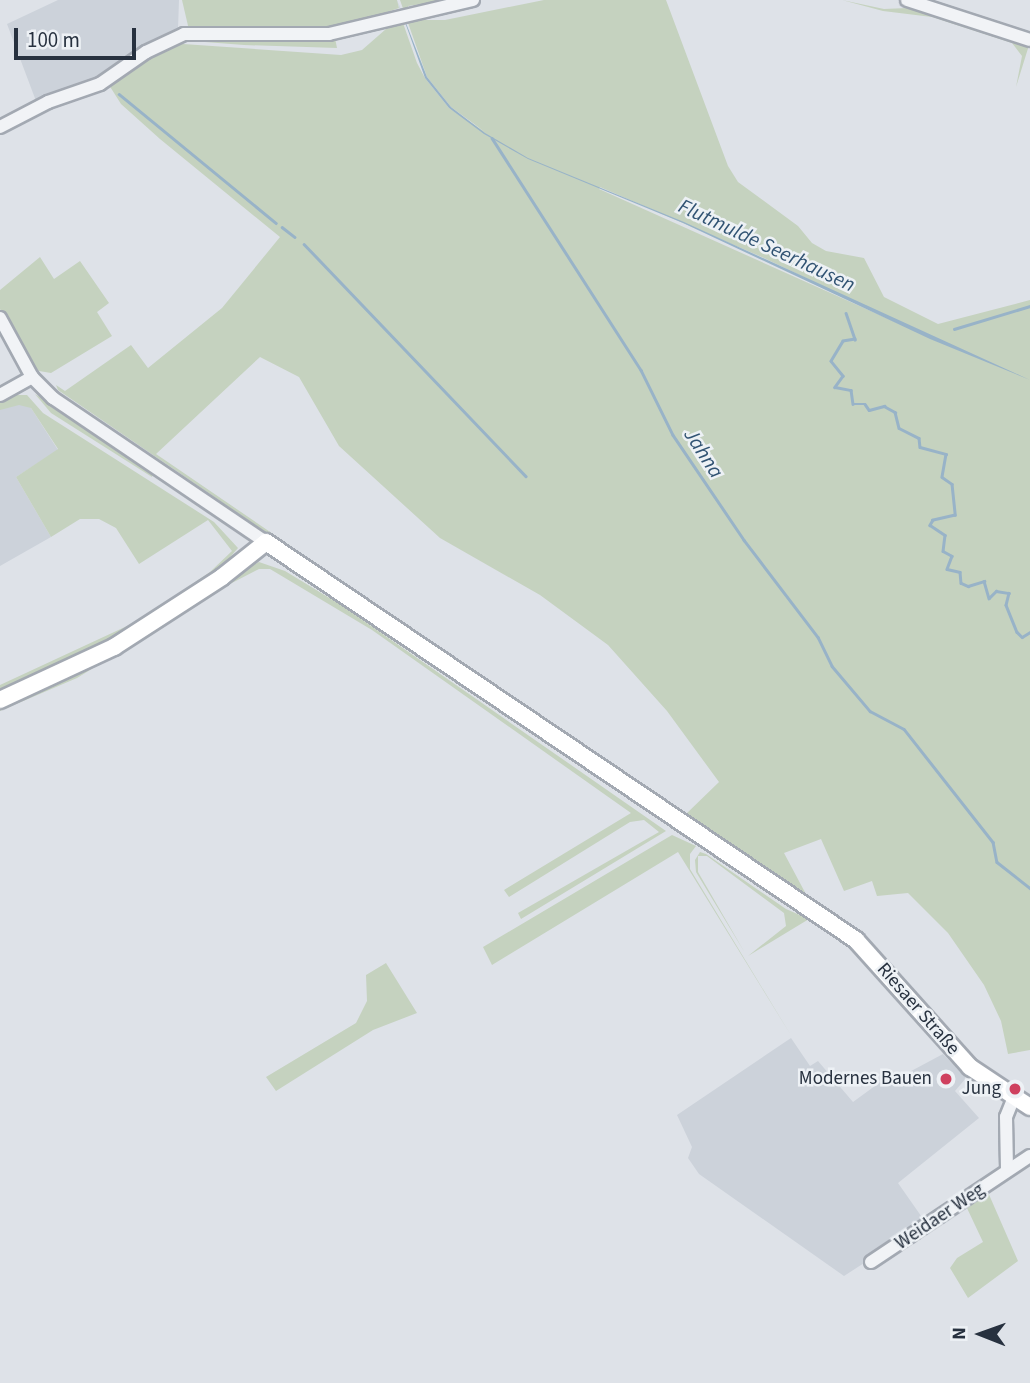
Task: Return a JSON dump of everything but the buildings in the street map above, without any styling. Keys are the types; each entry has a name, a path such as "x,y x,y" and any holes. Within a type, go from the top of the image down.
{"main road":[{"path":"0,700 114,646 222,577 266,542"},
{"name":"Riesaer Straße","path":"266,542 866,949 950,1048 1030,1107"}],"street":[{"path":"0,127 48,103 100,85 146,52 184,34 320,35 473,0"},
{"path":"908,0 1030,40"},
{"path":"0,318 32,377 53,398 266,542"},
{"path":"0,395 32,377"},
{"path":"1007,1169 1006,1117 1014,1097"},
{"name":"Weidaer Weg","path":"871,1262 1030,1156"}],"shaded area":[{"path":"58,0 179,0 178,29 158,38 102,78 36,101 7,24"},
{"path":"14,395 31,408 58,450 16,477 51,537 0,566 0,400"},
{"path":"791,1038 810,1066 818,1061 853,1102 894,1072 900,1077 943,1054 966,1078 955,1091 979,1118 898,1183 926,1223 844,1276 699,1174 688,1158 692,1147 677,1115"}],"green space":[{"path":"182,0 397,0 399,8 341,28 189,30"},
{"path":"400,0 450,0 408,6 411,20 445,20 544,0 666,0 728,166 738,182 798,226 812,243 826,251 864,258 884,297 938,324 1030,300 1030,1050 1008,1054 1001,1021 984,985 948,933 908,893 877,896 872,881 844,891 821,839 784,853 808,898 805,901 58,390 56,385 65,391 131,345 148,368 222,308 280,237 160,139 121,104 109,85 166,47 183,44 341,55 362,50 386,29 403,23 425,78 449,108 485,132 451,107 427,77","holes":["600,187 764,258 931,338 599,189","260,357 299,377 339,446 440,538 540,595 608,645 667,711 719,782 685,815 156,454"]},
{"path":"842,0 884,9 907,8 1030,42 1016,87 1022,56 1012,43 932,17 883,11"},
{"path":"191,37 335,38 337,48 244,45 192,41"},
{"path":"40,257 54,279 80,261 109,303 97,312 112,336 51,373 39,371 27,358 0,309 0,290"},
{"path":"35,394 112,441 153,472 152,477 51,413"},
{"path":"14,395 27,395 43,413 214,522 238,548 220,569 140,625 0,694 0,685 140,620 210,572 232,551 208,520 139,564 116,528 99,519 80,519 51,537 16,477 58,449 31,408 19,405 0,410 0,400"},
{"path":"259,562 285,571 341,605 666,831 521,919 518,913 659,832 644,820 630,822 509,897 504,890 631,813 372,630 270,569 259,569 228,585 77,678 0,711 0,705"},
{"path":"672,835 696,846 690,854 690,869 792,1037 678,852 492,965 483,947"},
{"path":"700,852 706,854 786,909 809,919 748,956 786,926 784,913 707,856 698,856 698,872 745,953 696,872 695,860"},
{"path":"386,963 417,1013 373,1030 276,1091 266,1077 356,1023 367,1001 366,975"},
{"path":"987,1190 1018,1261 968,1298 950,1268 957,1258 983,1242 966,1206"}],"water":[{"path":"397,0 427,77 451,107 485,133 528,158 684,222 1030,380 930,339 683,223 528,159 484,134 449,108 425,78"}],"waterway":[{"path":"119,94 276,223"},
{"name":"Jahna","path":"492,138 641,370 673,435 744,540 818,637 832,666 870,711 904,729 993,842 997,862 1030,888"},
{"path":"282,227 295,237"},
{"path":"304,244 526,476"},
{"path":"954,329 1030,306"},
{"path":"846,313 855,339 843,341 831,361 843,376 835,387 851,390 853,404 865,404 869,410 884,406 895,412 899,428 919,438 920,447 946,454 942,477 952,484 955,515 933,520 930,525 945,535 943,551 952,556 947,569 960,572 961,583 968,586 984,581 989,598 996,591 1009,593 1006,605 1017,632 1022,637 1030,632"}],"place":[{"name":"Modernes Bauen","path":"946,1079"},
{"name":"Jung","path":"1015,1089"}],"water label":[{"name":"Flutmulde Seerhausen","path":"767,245"}]}
